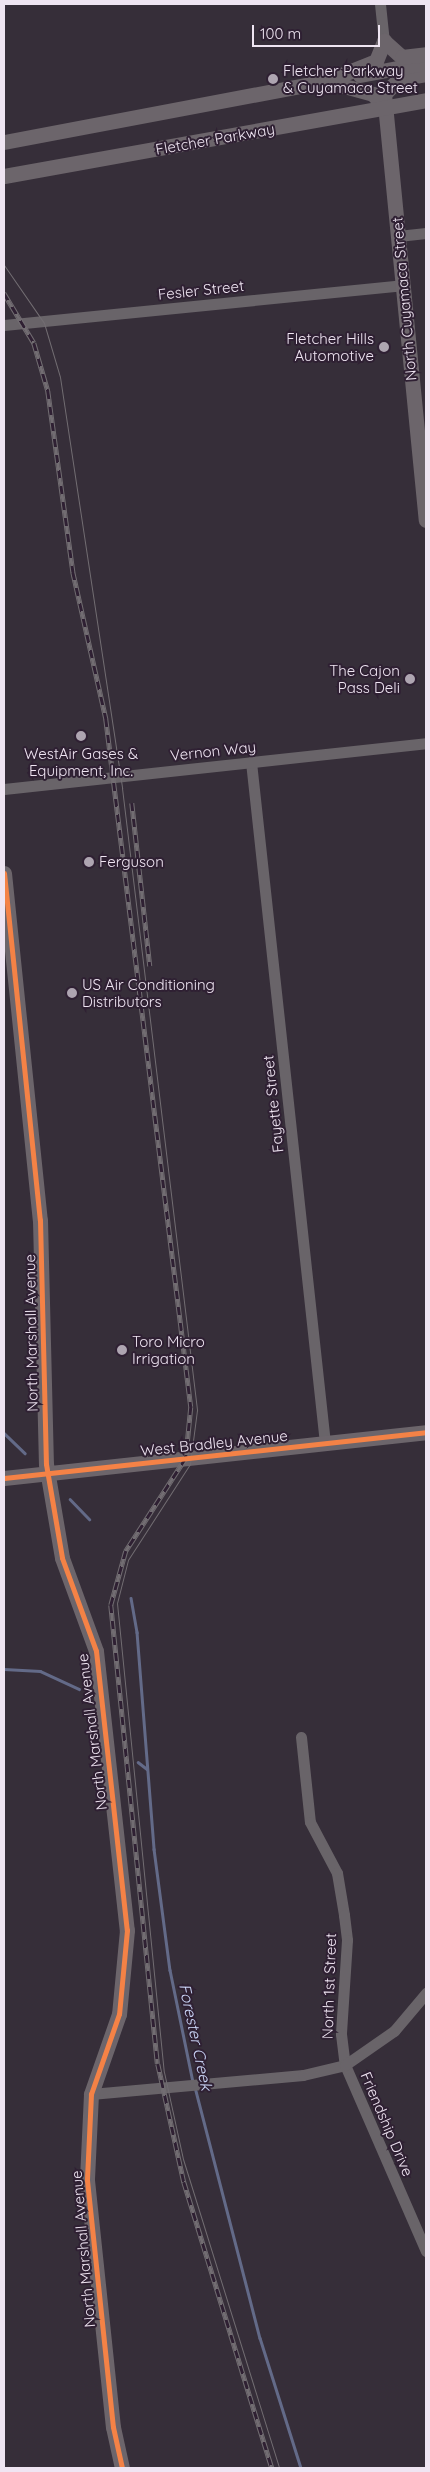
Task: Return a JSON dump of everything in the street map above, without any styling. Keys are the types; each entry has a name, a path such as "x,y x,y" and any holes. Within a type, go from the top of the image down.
{"main road":[{"path":"327,81 376,61 384,41 402,57 426,54"},
{"path":"4,142 426,63"},
{"path":"385,108 389,86 399,79 426,74"},
{"path":"327,81 373,94 385,108"},
{"name":"Fletcher Parkway","path":"4,176 426,100"},
{"name":"North Cuyamaca Street","path":"385,108 426,520"},
{"name":"North Marshall Avenue","path":"4,873 40,1220 47,1473 62,1558 96,1651 127,1930 119,2014 91,2094 87,2180 113,2427 122,2468"},
{"name":"West Bradley Avenue","path":"4,1478 426,1432"}],"street":[{"path":"380,4 384,41"},
{"path":"398,236 426,233"},
{"name":"Fesler Street","path":"4,325 402,285"},
{"name":"Vernon Way","path":"4,789 426,743"},
{"name":"Fayette Street","path":"251,762 325,1443"},
{"name":"North 1st Street","path":"301,1737 310,1822 337,1872 344,1916 347,1940 340,2034 345,2065"},
{"path":"91,2094 303,2075 345,2065 394,2031 426,1993"},
{"name":"Friendship Drive","path":"345,2065 426,2251"}],"waterway":[{"name":"Forester Creek","path":"4,1433 25,1453"},
{"name":"Forester Creek","path":"70,1499 89,1519"},
{"name":"Forester Creek","path":"131,1598 137,1632 154,1849 170,1970 193,2082"},
{"path":"4,1669 40,1671 79,1689"},
{"path":"138,1762 147,1769"},
{"name":"Forester Creek","path":"195,2087 260,2338 301,2468"}],"tram line":[{"path":"4,265 44,323 60,377 122,788 197,1410 190,1464 128,1560 117,1603 164,2072 183,2159 279,2468"}],"railway":[{"path":"4,293 34,343 48,391 73,572 106,719 191,1407 186,1458 126,1551 111,1605 158,2064 184,2182 272,2468"},
{"path":"132,803 150,966"}],"cycle path":[{"path":"4,873 40,1220 46,1464 62,1558 96,1651 127,1930 119,2014 91,2094 87,2180 113,2427 122,2468"},
{"path":"4,1478 426,1432"}],"place":[{"name":"Fletcher Parkway & Cuyamaca Street","path":"273,79"},
{"name":"Fletcher Hills Automotive","path":"384,347"},
{"name":"The Cajon Pass Deli","path":"410,679"},
{"name":"WestAir Gases & Equipment, Inc.","path":"81,736"},
{"name":"Ferguson","path":"89,862"},
{"name":"US Air Conditioning Distributors","path":"72,993"},
{"name":"Toro Micro Irrigation","path":"122,1350"}]}
